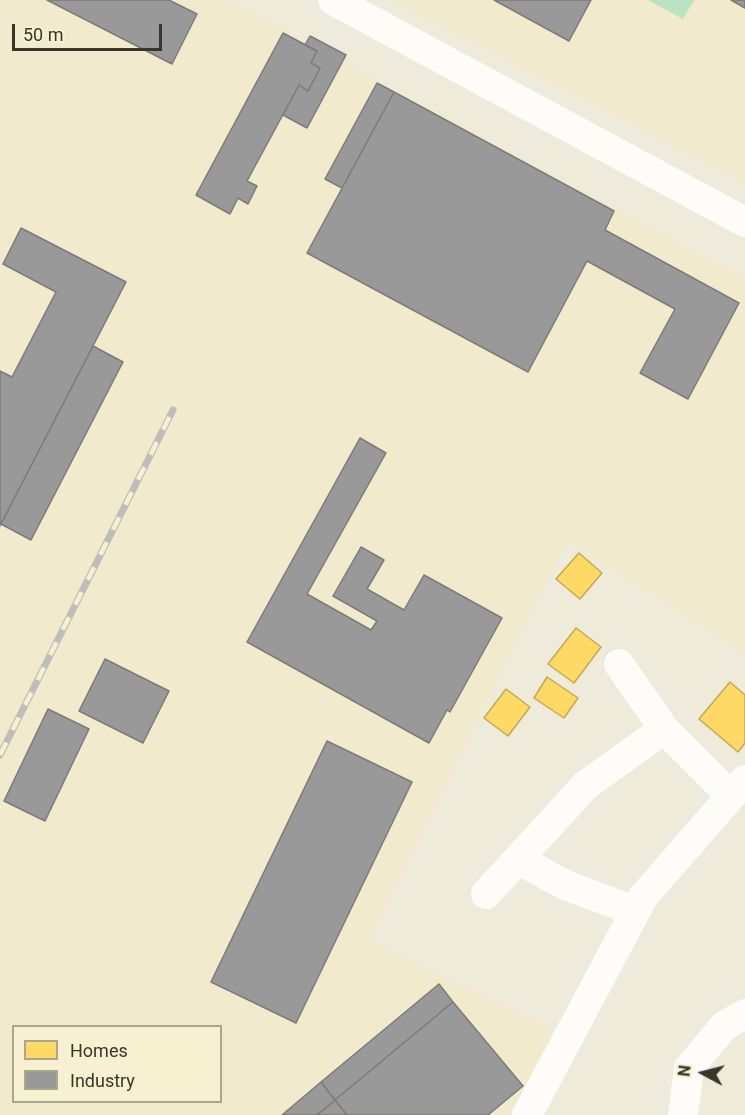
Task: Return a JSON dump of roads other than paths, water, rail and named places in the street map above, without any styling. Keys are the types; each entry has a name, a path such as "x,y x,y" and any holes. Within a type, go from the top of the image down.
{"street":[{"path":"333,0 745,222"},
{"path":"526,1115 643,897 738,788 664,729 619,664"},
{"path":"486,894 586,785 664,729"},
{"path":"518,859 565,885 635,911"},
{"path":"683,1115 690,1068 724,1026 745,1014"}],"railway":[{"path":"0,755 173,410"}]}
